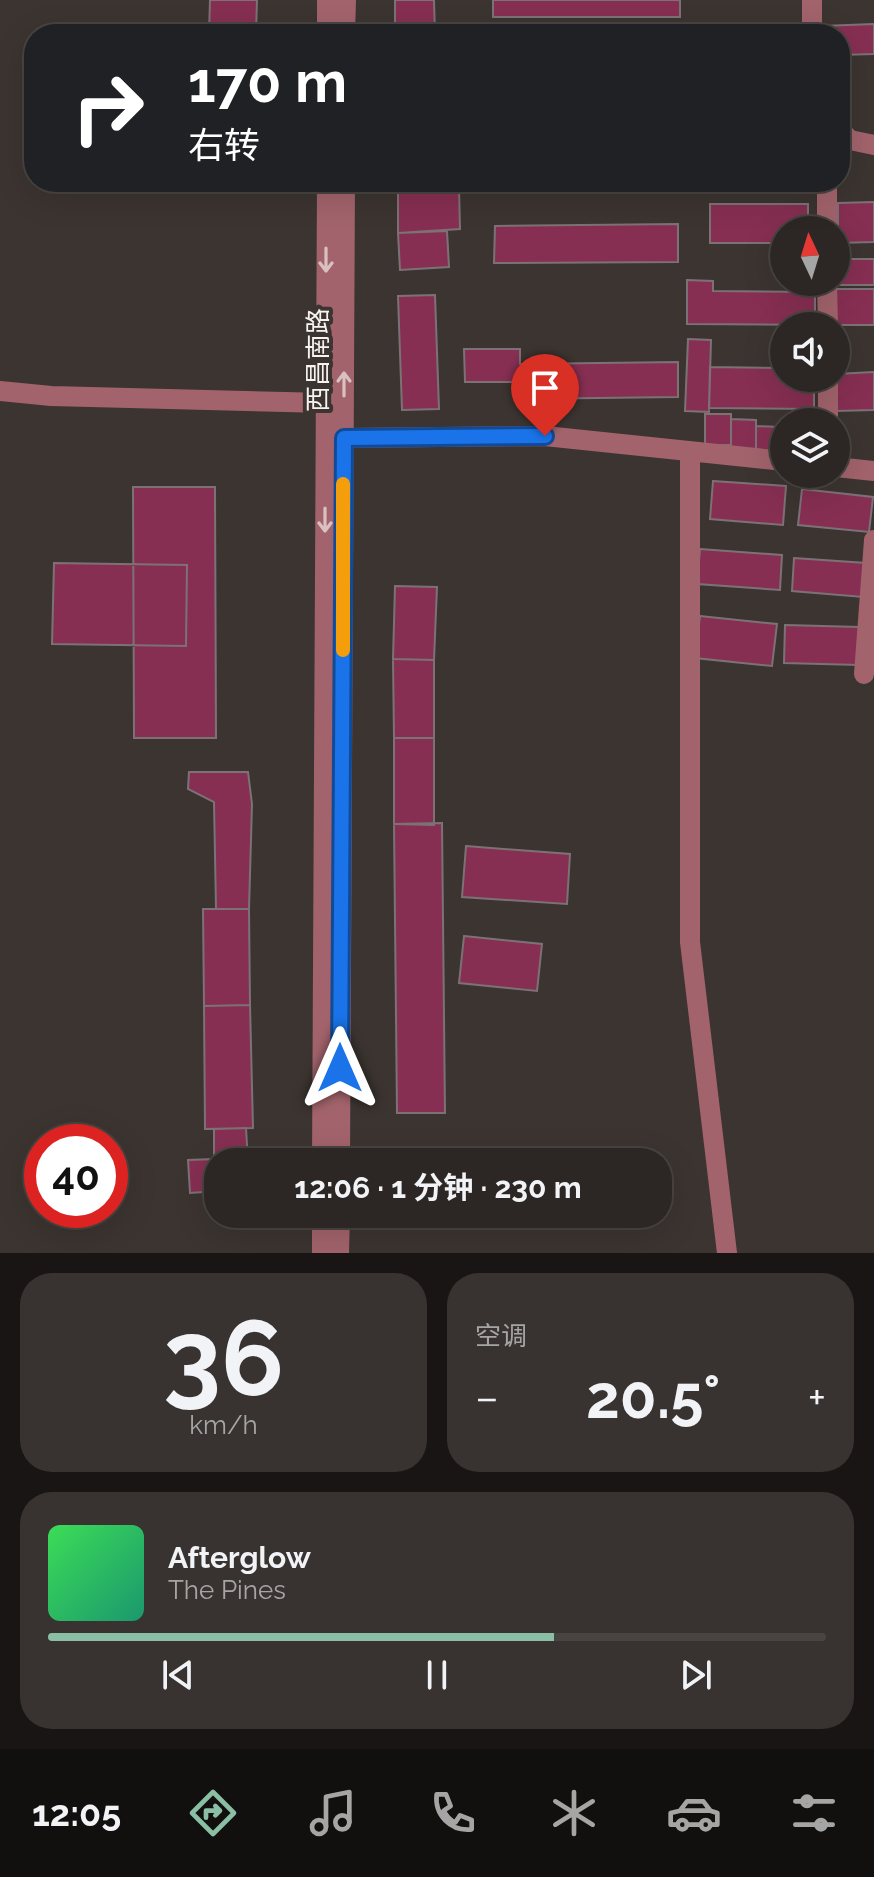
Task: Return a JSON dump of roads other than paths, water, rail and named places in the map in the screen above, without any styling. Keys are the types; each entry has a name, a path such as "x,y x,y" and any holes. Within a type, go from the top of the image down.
{"street":[{"path":"327,0 327,24"},
{"path":"345,24 346,0"},
{"path":"812,0 812,24"},
{"path":"850,142 874,145"},
{"name":"西昌南路","path":"322,1148 327,192"},
{"name":"西昌南路","path":"340,1148 345,192"},
{"path":"827,192 827,216"},
{"path":"0,391 51,396 326,403"},
{"path":"344,438 545,436 770,460"},
{"path":"690,451 690,942 727,1253"},
{"path":"850,468 874,471"},
{"path":"864,674 874,540"},
{"path":"322,1228 322,1253"},
{"path":"339,1253 340,1228"}]}
